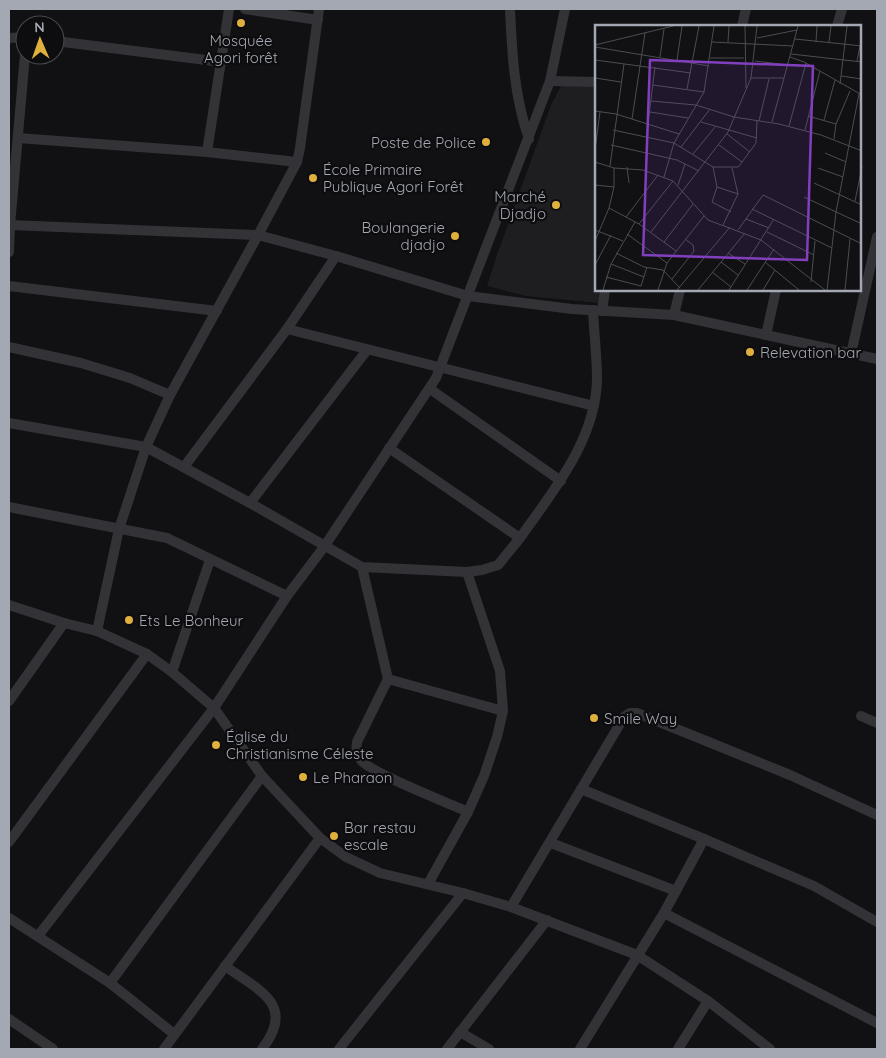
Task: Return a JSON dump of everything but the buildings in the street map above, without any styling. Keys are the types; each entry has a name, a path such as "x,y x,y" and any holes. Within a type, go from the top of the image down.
{"street":[{"path":"207,152 229,9"},
{"path":"246,9 318,20"},
{"path":"97,631 119,529 146,447 170,395 297,162 319,9"},
{"path":"510,9 512,68 522,118 529,138"},
{"path":"38,936 214,708 287,596 324,547 430,389 441,367 550,80 566,9"},
{"path":"742,25 746,9"},
{"path":"837,25 842,9"},
{"path":"65,42 222,62"},
{"path":"9,252 24,65"},
{"path":"550,80 595,82"},
{"path":"18,138 207,152 297,162"},
{"path":"10,225 258,235 336,256 468,296 598,310 674,315 877,359"},
{"path":"851,354 873,276 877,237"},
{"path":"184,467 287,329 336,256"},
{"path":"9,286 217,311"},
{"path":"9,423 146,447 250,503 362,567 467,572 492,568 498,566 561,481 587,429 594,406 597,380 598,310 605,291"},
{"path":"674,315 680,291"},
{"path":"766,335 776,291"},
{"path":"287,329 594,406"},
{"path":"9,347 130,378 170,395"},
{"path":"250,503 367,350"},
{"path":"430,389 561,481"},
{"path":"389,448 520,538"},
{"path":"9,507 167,538 287,596"},
{"path":"172,672 210,560"},
{"path":"362,567 388,679 357,742 356,751 360,760 375,771 468,812"},
{"path":"428,884 468,812 484,776 497,737 503,711 500,671 467,572"},
{"path":"9,605 64,623 97,631 147,654 172,672 214,708 262,776 320,838 346,857 380,873 511,907 637,955 708,1002 770,1049"},
{"path":"9,701 64,623"},
{"path":"9,842 147,654"},
{"path":"388,679 503,711"},
{"path":"511,907 551,843 624,717 630,713 637,713 790,776 877,815"},
{"path":"861,716 877,723"},
{"path":"110,983 262,776"},
{"path":"581,789 814,886 877,922"},
{"path":"164,1049 320,838"},
{"path":"580,1049 664,913 704,839"},
{"path":"551,843 676,891"},
{"path":"338,1049 463,893"},
{"path":"664,913 877,1023"},
{"path":"9,918 110,983 174,1034"},
{"path":"447,1049 547,920"},
{"path":"225,966 268,997 274,1007 276,1016 275,1028 272,1037 262,1049"},
{"path":"678,1049 708,1002"},
{"path":"9,1019 53,1049"},
{"path":"460,1032 489,1049"}],"shaded area":[{"name":"Marché Djadjo","path":"595,85 595,291 600,291 599,303 526,296 487,286 551,105 561,86"}],"place":[{"name":"Mosquée Agori forêt","path":"241,23"},
{"name":"Poste de Police","path":"486,142"},
{"name":"École Primaire Publique Agori Forêt","path":"313,178"},
{"name":"Marché Djadjo","path":"556,205"},
{"name":"Boulangerie djadjo","path":"455,236"},
{"name":"Relevation bar","path":"750,352"},
{"name":"Ets Le Bonheur","path":"129,620"},
{"name":"Smile Way","path":"594,718"},
{"name":"Église du Christianisme Céleste","path":"216,745"},
{"name":"Le Pharaon","path":"303,777"},
{"name":"Bar restau escale","path":"334,836"}]}
